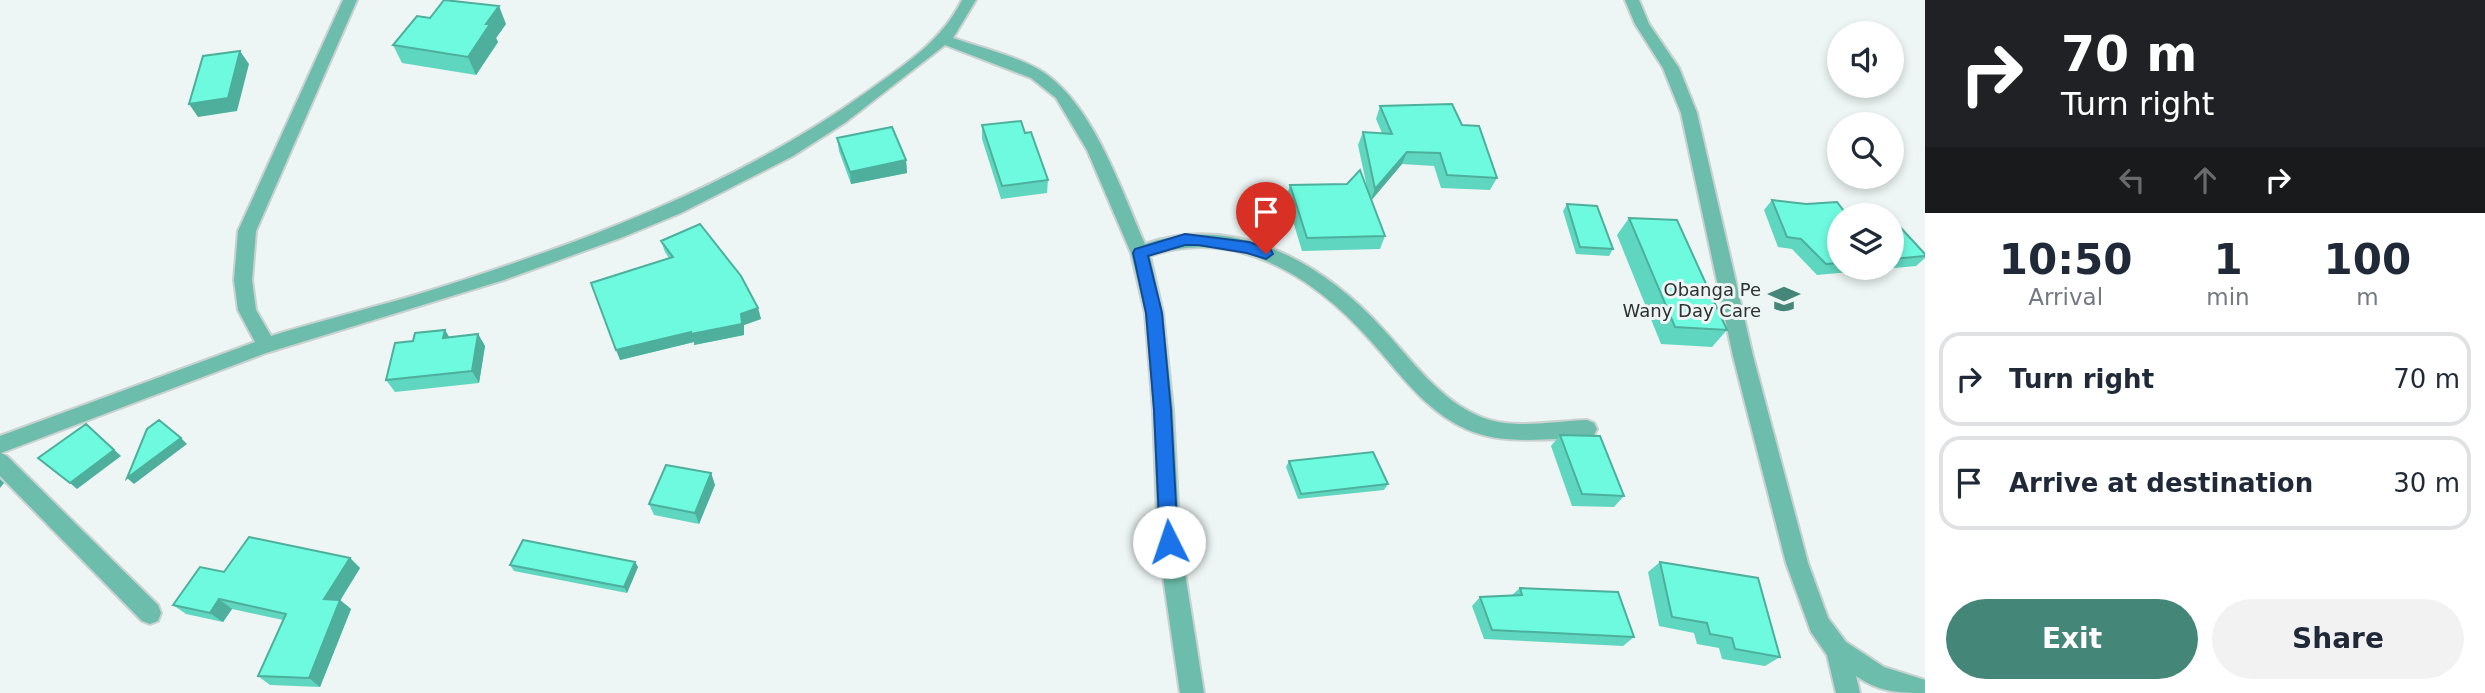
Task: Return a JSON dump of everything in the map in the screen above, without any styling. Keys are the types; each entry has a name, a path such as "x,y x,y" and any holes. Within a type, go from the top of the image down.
{"street":[{"path":"267,346 247,310 243,280 247,231 350,0"},
{"path":"0,445 267,346 545,260 663,215 767,164 849,113 945,40 969,0"},
{"path":"1632,0 1647,33 1671,68 1689,113 1743,356 1797,563 1819,624 1838,650 1878,677 1925,692"},
{"path":"945,40 1036,75 1062,95 1095,150 1140,253 1154,313 1163,410 1169,542 1192,693"},
{"path":"1140,253 1185,240 1198,240 1249,247 1283,260 1312,278 1362,319 1409,373 1438,401 1465,420 1494,429 1587,429"},
{"path":"0,462 150,613"},
{"path":"1838,650 1848,693"}],"building":[{"path":"444,0 499,6 468,57 393,45 417,16 430,18"},
{"path":"240,51 228,98 189,104 203,56"},
{"path":"1452,104 1462,125 1479,126 1497,178 1447,175 1440,153 1407,152 1375,189 1363,132 1392,134 1380,106"},
{"path":"1021,121 1025,133 1031,132 1048,180 1002,186 982,125"},
{"path":"892,127 906,160 850,172 837,138"},
{"path":"1360,170 1385,236 1307,238 1290,185 1347,184"},
{"path":"1772,200 1806,204 1837,202 1838,203 1827,203 1827,264 1801,239 1787,237"},
{"path":"1567,204 1597,206 1613,249 1580,247"},
{"path":"1629,218 1677,220 1727,330 1675,327"},
{"path":"700,224 741,276 758,308 741,314 742,324 691,332 616,350 591,283 673,257 661,241"},
{"path":"1904,231 1925,254 1904,258"},
{"path":"445,330 443,338 478,334 472,371 386,380 395,343 413,341 415,333"},
{"path":"159,420 181,438 127,478 147,429"},
{"path":"86,424 114,450 70,483 38,458"},
{"path":"1560,435 1600,436 1624,496 1582,494"},
{"path":"1373,452 1388,484 1301,494 1289,461"},
{"path":"666,465 711,473 695,513 649,504"},
{"path":"249,537 350,558 324,599 340,600 309,678 258,676 286,614 219,599 210,613 173,605 200,567 224,572"},
{"path":"523,540 635,562 624,587 510,565"},
{"path":"1660,562 1758,578 1780,657 1735,649 1732,638 1710,634 1707,623 1672,617"},
{"path":"1520,588 1618,592 1634,637 1492,630 1480,597 1522,595"}],"place":[{"name":"Obanga Pe Wany Day Care","path":"1784,299"}],"route":[{"path":"1169,542 1163,410 1154,313 1140,253 1185,240 1198,240 1249,247 1266,254"}]}
